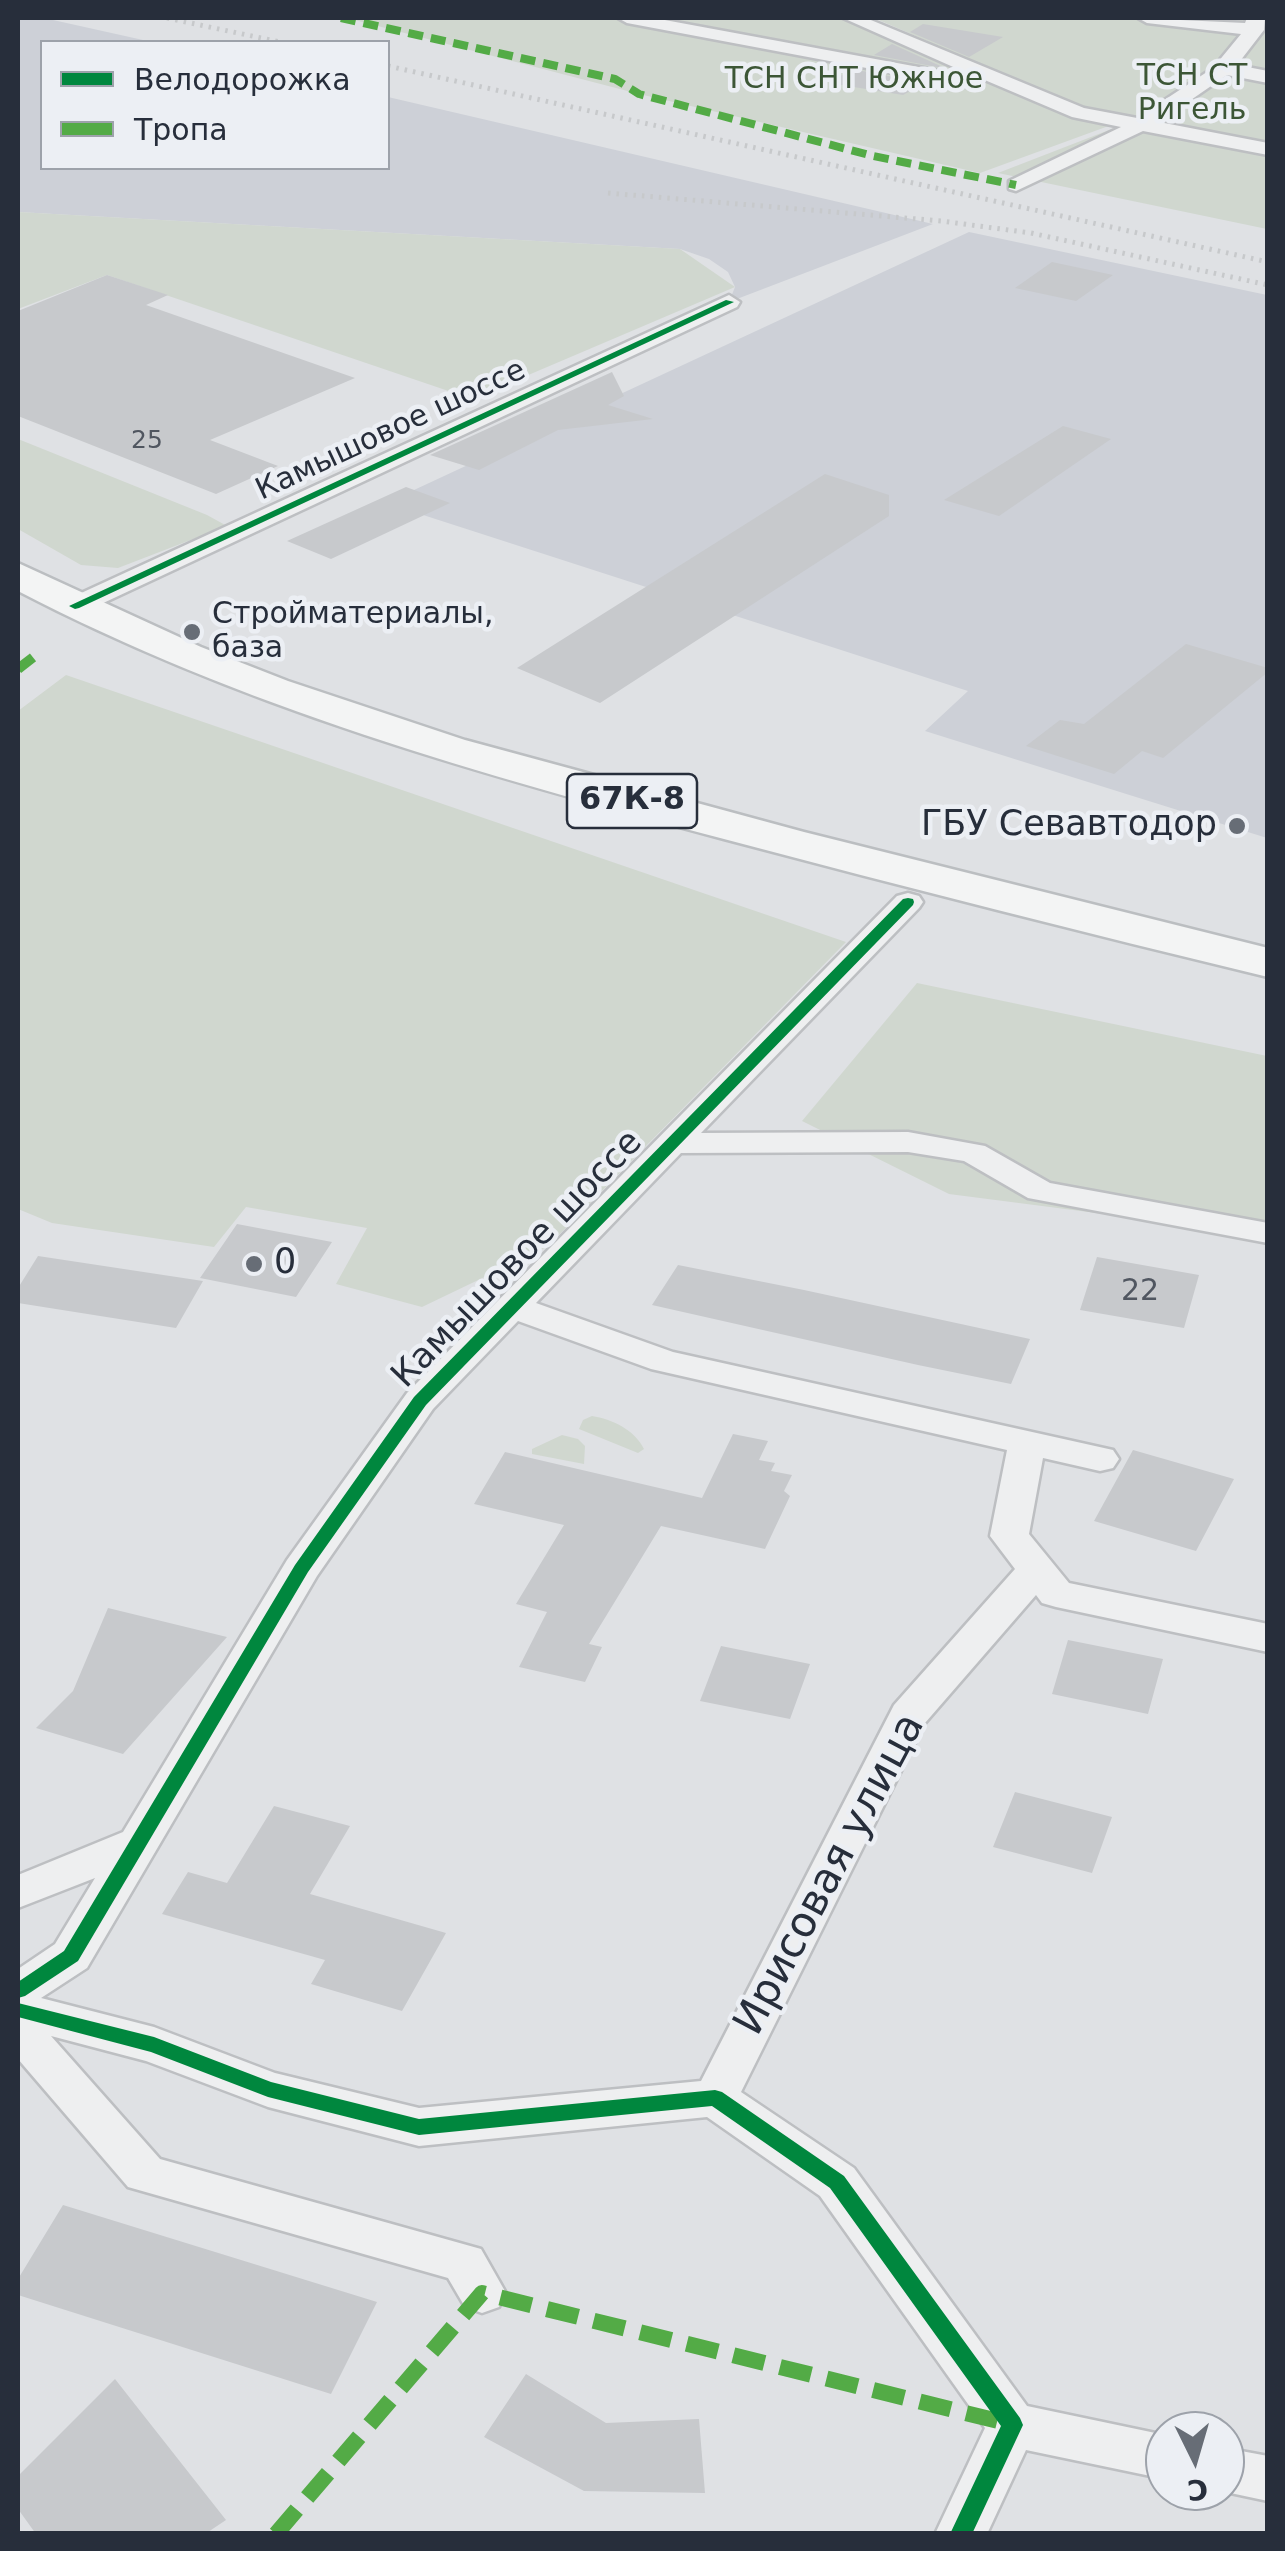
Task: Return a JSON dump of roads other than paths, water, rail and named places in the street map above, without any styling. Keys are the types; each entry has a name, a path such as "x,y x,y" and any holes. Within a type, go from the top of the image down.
{"main road":[{"name":"67К-8","path":"18,575 170,653 389,731 610,795 1060,914 1268,962"},
{"name":"67К-8","path":"18,611 186,690 356,750 597,821 1268,1001"}],"street":[{"path":"627,18 1033,93"},
{"path":"852,18 1079,113 1268,149"},
{"path":"1147,18 1255,24"},
{"path":"1016,185 1142,124 1207,85 1255,24"},
{"path":"1222,68 1268,62"},
{"path":"1222,68 1268,77"},
{"name":"Камышовое шоссе","path":"75,606 728,302"},
{"name":"Камышовое шоссе","path":"18,1991 71,1956 301,1569 420,1402 908,902"},
{"path":"671,1143 908,1142 973,1153 1040,1191 1268,1233"},
{"path":"512,1308 664,1361 1100,1459"},
{"path":"1028,1443 1010,1536 1056,1594 1268,1638"},
{"name":"Ирисовая улица","path":"715,2098 908,1715 1036,1570"},
{"path":"18,1892 138,1844"},
{"path":"18,2010 154,2045 268,2089 419,2127 715,2098 837,2182 1012,2424 1145,2454"},
{"path":"18,2029 144,2174 464,2263 482,2294"},
{"path":"961,2534 1012,2424"}],"railway":[{"path":"167,18 271,40"},
{"path":"390,66 1268,262"},
{"path":"608,193 941,221 1031,233 1268,285"}],"place":[{"name":"Стройматериалы, база","path":"192,632"},
{"name":"ГБУ Севавтодор","path":"1237,826"},
{"name":"0","path":"254,1264"}],"park label":[{"name":"ТСН СНТ Южное","path":"854,80"},
{"name":"ТСН СТ Ригель","path":"1192,94"}]}
